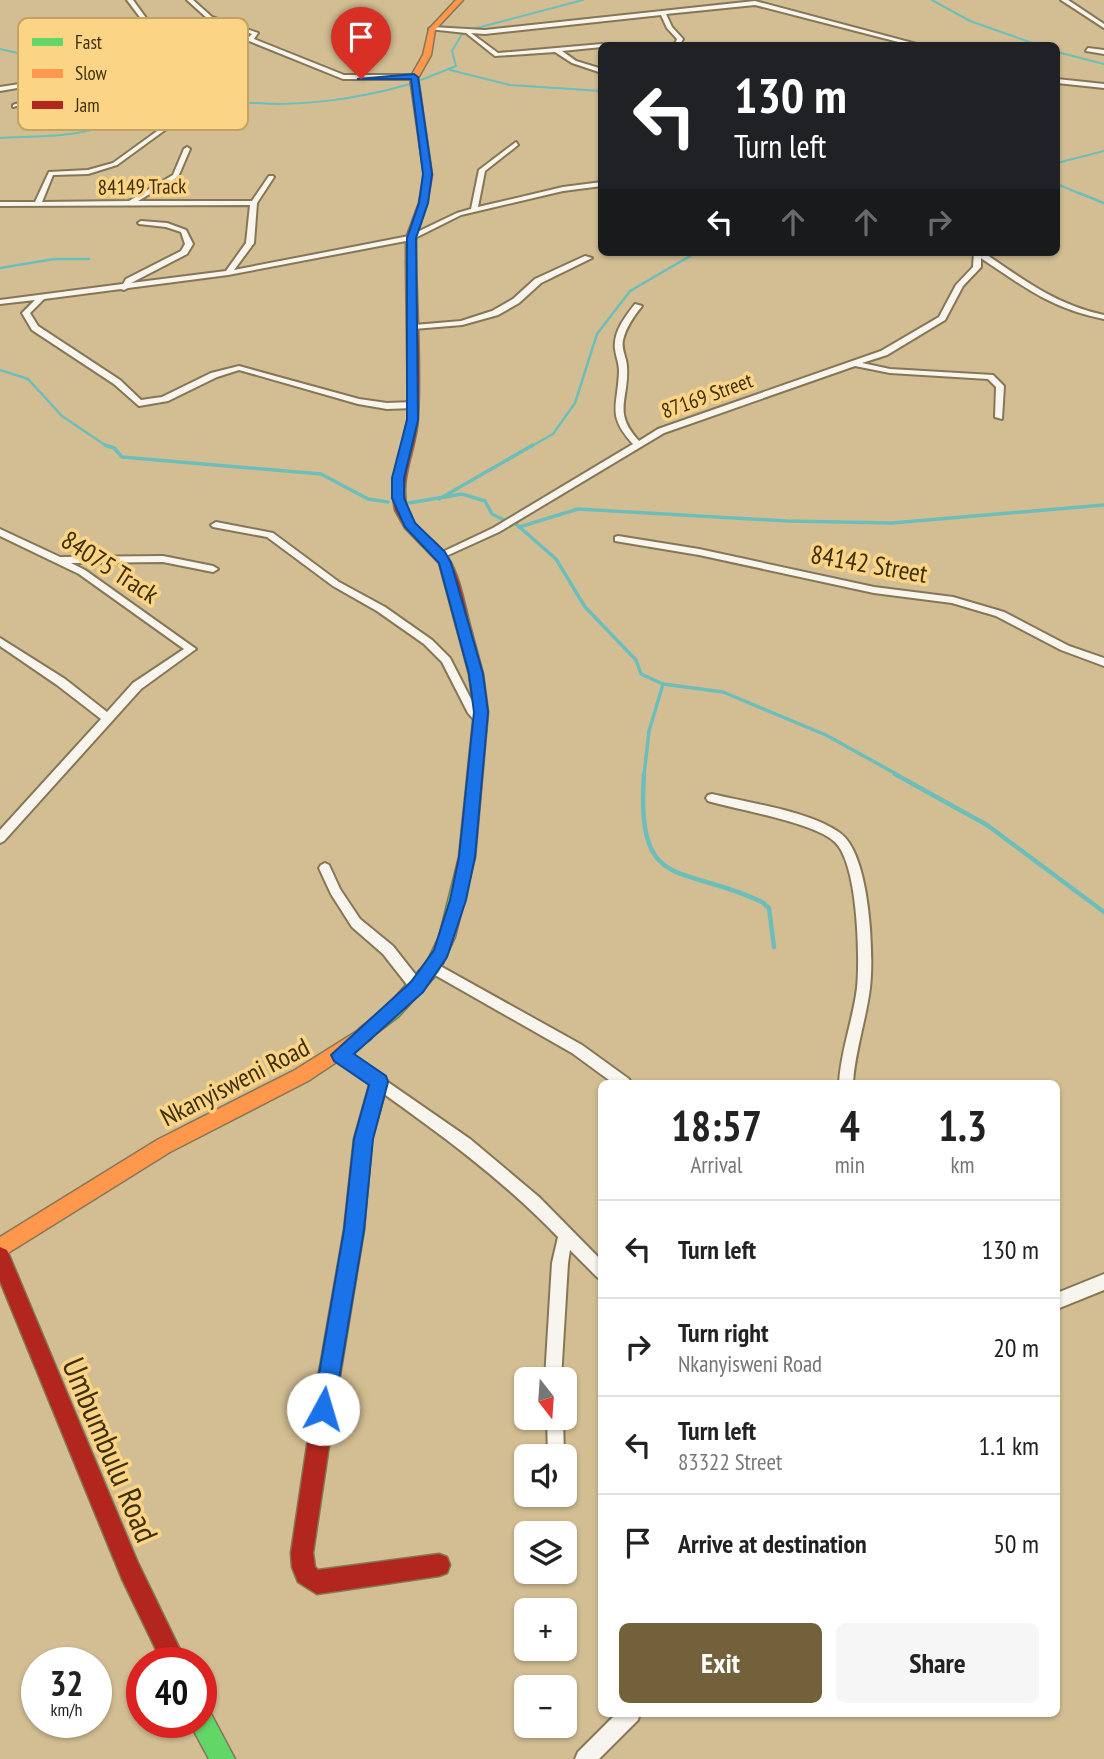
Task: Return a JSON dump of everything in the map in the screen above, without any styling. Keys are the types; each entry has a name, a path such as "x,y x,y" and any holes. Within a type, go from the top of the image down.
{"street":[{"path":"130,0 143,18"},
{"path":"190,0 210,18"},
{"name":"Nkanyisweni Road","path":"0,1248 66,1204 188,1131 340,1055 417,987 433,967 447,937 467,857 481,720 476,674 441,555 409,524 398,498 398,478 408,444 413,405 411,238 423,203 428,174 416,72 427,55 432,29 460,0"},
{"path":"1064,0 1104,26"},
{"path":"432,29 468,33 759,2 907,42"},
{"path":"663,13 670,28 680,39 678,42"},
{"path":"248,31 256,34 250,39 333,75 387,78 416,72"},
{"path":"468,33 497,55 598,46"},
{"path":"556,50 574,62 598,70"},
{"path":"1088,50 1104,52"},
{"path":"1060,81 1104,86"},
{"path":"0,89 18,87"},
{"path":"37,205 52,173 88,172 115,164 162,130"},
{"path":"474,211 482,170 516,144"},
{"path":"129,204 176,176 187,149"},
{"path":"228,274 250,243 254,203 271,177"},
{"path":"0,302 228,274 411,238 447,219 474,211 563,189 598,185"},
{"name":"84149 Track","path":"0,204 254,203"},
{"path":"124,288 126,283 184,252 189,244 184,231 167,225 141,223"},
{"name":"87169 Street","path":"441,555 496,530 637,444 698,416 857,365 938,322 960,285 975,270 979,256"},
{"path":"984,256 1058,306 1104,317"},
{"path":"414,327 462,323 495,313 516,301 538,281 588,258"},
{"path":"975,270 1008,273"},
{"path":"42,297 26,313 35,328 117,382 139,403 164,399 224,371 239,368 358,401 413,405"},
{"path":"637,444 620,422 617,405 623,369 619,344 629,317 638,306"},
{"path":"857,365 890,371 990,377 1000,386 999,417"},
{"path":"216,525 270,535 336,584 382,609 428,642 446,660 473,713 481,720"},
{"name":"84075 Track","path":"0,532 60,560 191,649 137,686 108,718"},
{"name":"84142 Street","path":"618,539 699,552 874,590 953,600 1000,614 1065,648 1104,662"},
{"path":"60,560 163,559 213,569"},
{"path":"0,641 108,718 0,838"},
{"path":"712,798 817,828 837,836 847,848 855,870 864,971 860,1007 848,1050 846,1080"},
{"path":"325,868 335,891 356,923 388,950 417,987"},
{"path":"433,967 577,1049 620,1080"},
{"path":"340,1055 466,1144 534,1202 598,1268"},
{"path":"379,1082 363,1139 354,1230 328,1369 313,1493 302,1553 303,1570 309,1579 317,1582 439,1565"},
{"path":"554,1367 558,1284 566,1236"},
{"name":"Umbumbulu Road","path":"0,1256 130,1571 167,1647"},
{"path":"1060,1300 1104,1282"},
{"path":"585,1759 627,1717"},
{"path":"211,1738 223,1759"}],"waterway":[{"path":"469,30 583,0"},
{"path":"932,0 970,21 1030,42"},
{"path":"421,80 456,66 452,51 462,34"},
{"path":"0,49 18,53"},
{"path":"1060,53 1104,64"},
{"path":"450,70 510,85 598,91"},
{"path":"248,103 306,103 370,94 410,84"},
{"path":"0,138 51,136 92,130"},
{"path":"1060,162 1104,151"},
{"path":"1060,185 1083,195"},
{"path":"1079,193 1104,203"},
{"path":"530,447 553,434 575,403 597,334 630,291 690,256"},
{"path":"0,268 54,259 89,259"},
{"path":"0,370 28,379 62,416 105,445"},
{"path":"105,445 114,448 122,457 321,474 368,499 388,502"},
{"path":"442,497 533,445"},
{"path":"442,497 462,494 485,501 492,514 504,520"},
{"path":"409,503 442,497"},
{"path":"519,527 578,509 787,521 892,523 1104,505"},
{"path":"516,524 519,527"},
{"path":"519,527 556,559 585,607 636,660 641,674 663,684"},
{"path":"644,775 649,731 663,684"},
{"path":"663,684 723,692 826,735 898,775"},
{"path":"644,774 643,812 648,839 656,857 669,868 687,876 762,902 769,908 774,947"},
{"path":"895,774 987,825 1104,912"}],"traffic: fast":[{"path":"365,1034 393,1011 433,967 447,937 467,857 481,712 476,674 465,633"},
{"path":"211,1738 223,1759"}],"traffic: slow":[{"path":"411,262 411,238 423,203 428,175 414,78 427,55 432,29 460,0"},
{"path":"0,1248 139,1160 209,1120 324,1063 365,1034"},
{"path":"323,1412 354,1230 363,1139 379,1082"}],"traffic: jam":[{"path":"411,262 413,417 399,498 404,518 445,563 465,633"},
{"path":"0,1257 130,1571 167,1647"},
{"path":"323,1412 302,1553 306,1574 317,1582 439,1565"}],"route":[{"path":"323,1409 354,1230 363,1139 379,1082 340,1055 365,1036 417,987 441,952 458,900 467,857 481,727 476,674 445,563 441,555 409,524 402,513 397,490 413,420 411,238 426,192 428,174 414,77 361,79"}]}
